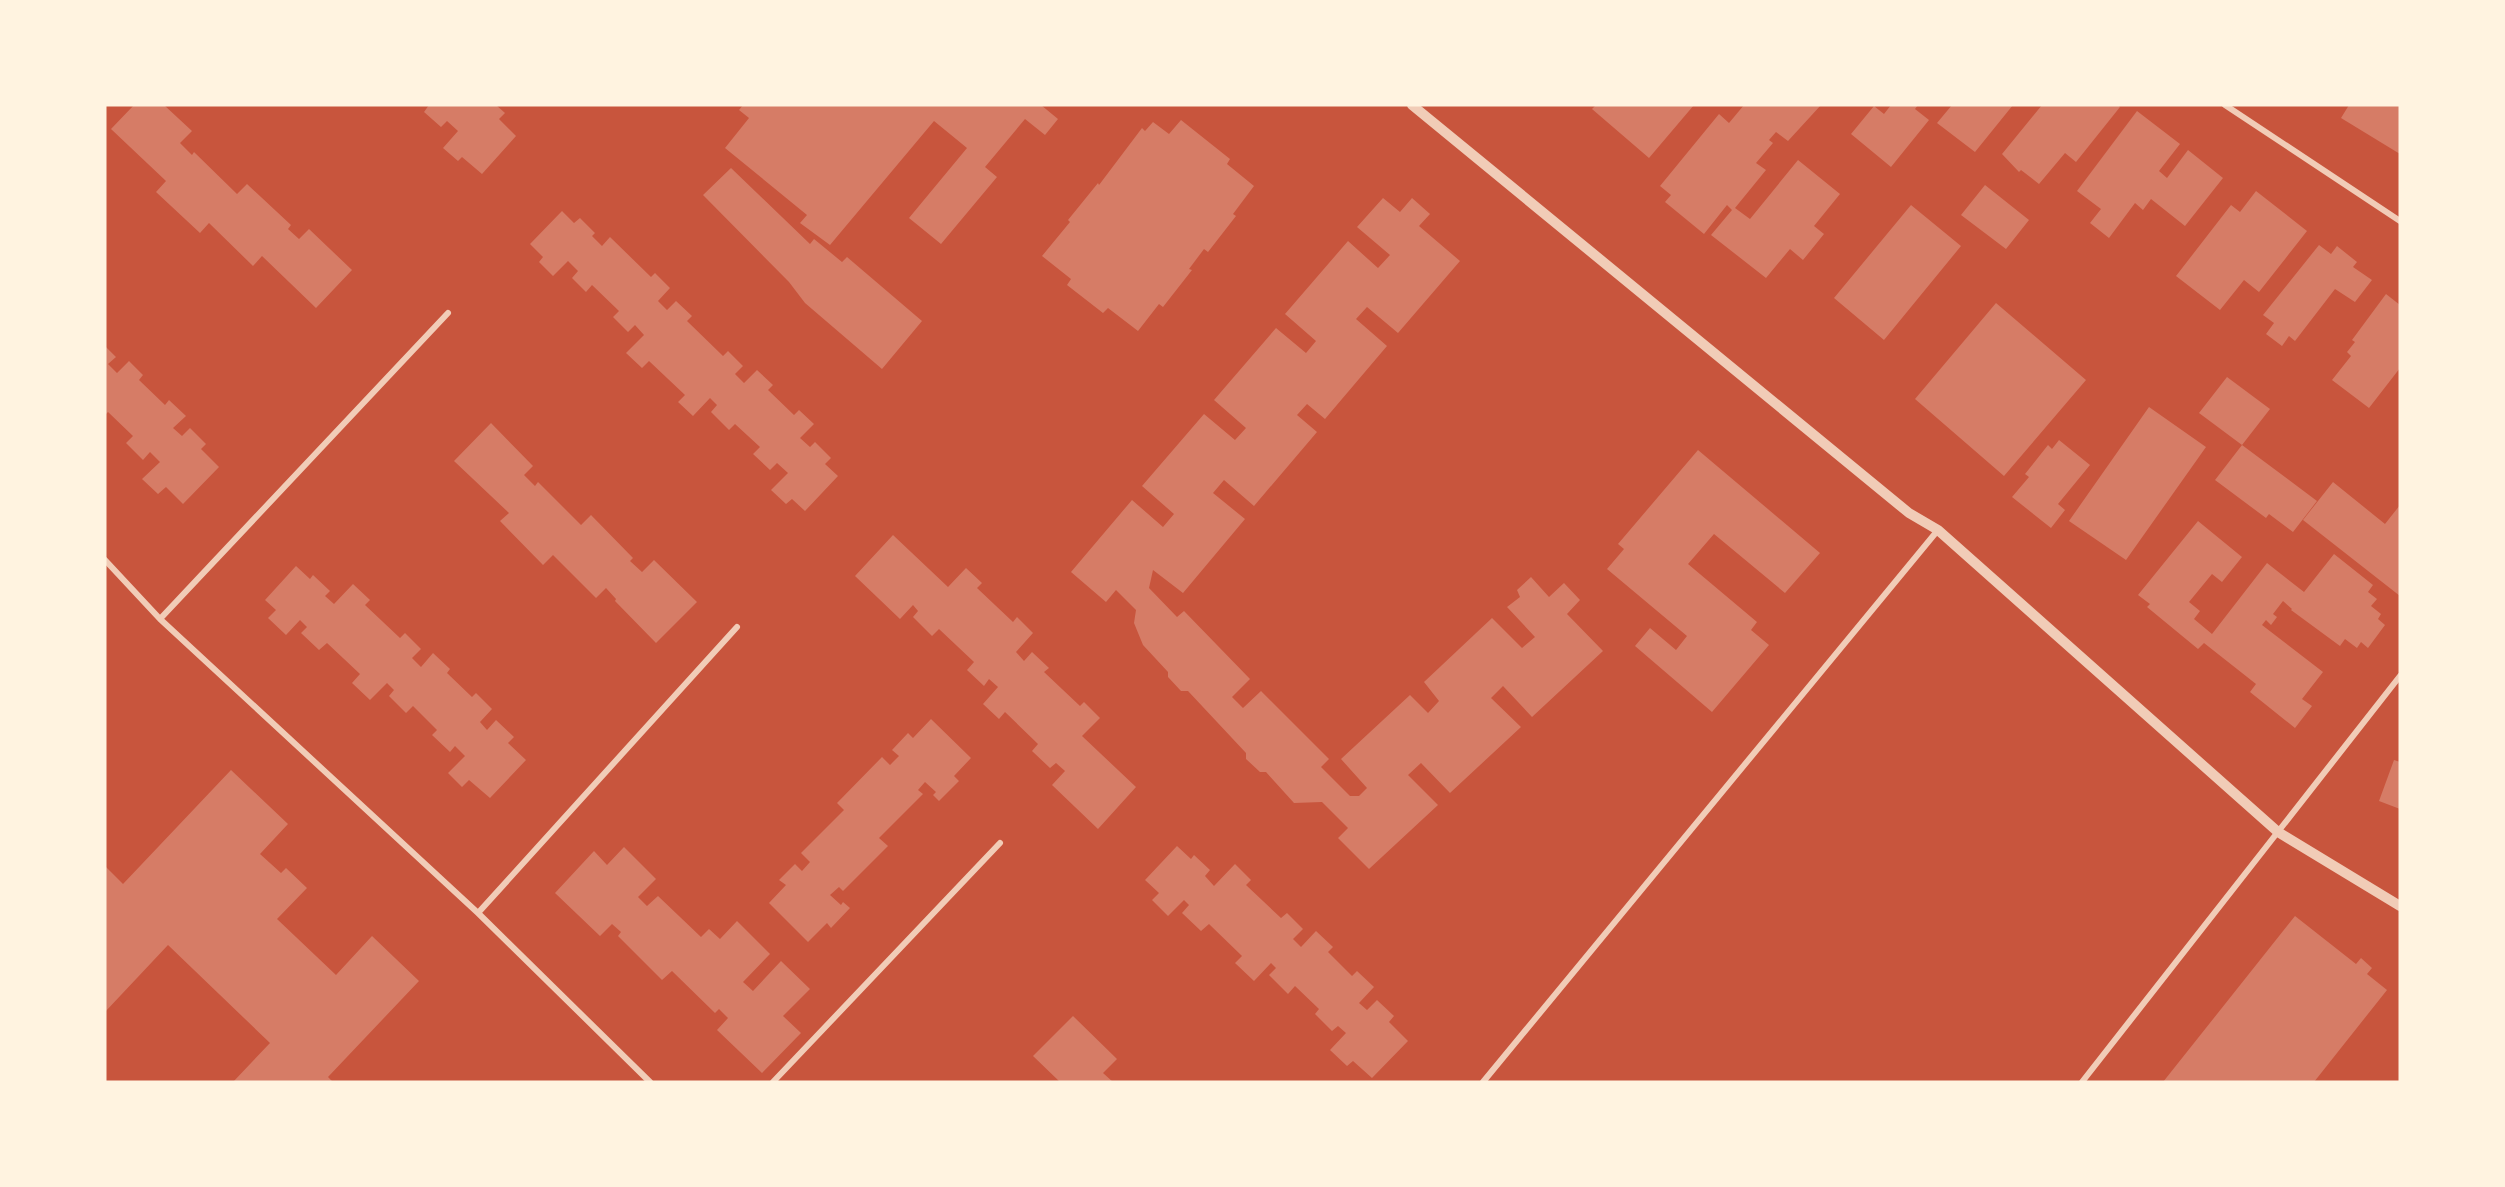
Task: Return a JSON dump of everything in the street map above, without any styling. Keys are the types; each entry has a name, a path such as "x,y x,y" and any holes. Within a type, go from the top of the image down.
{"street":[{"path":"1412,105 1909,513 1938,530 2278,831 2400,906"},
{"path":"2225,105 2400,221"},
{"path":"160,619 448,313"},
{"path":"1483,1082 1938,530"},
{"path":"105,560 160,619 478,913 650,1082"},
{"path":"478,913 737,627"},
{"path":"2082,1082 2400,676"},
{"path":"773,1082 1000,843"}],"building":[{"path":"134,105 164,105 192,131 180,143 192,155 194,152 237,194 247,184 291,225 288,229 299,239 309,229 352,270 316,308 262,256 253,266 209,223 200,233 156,192 166,181 111,129"},
{"path":"429,105 496,105 505,113 499,119 516,136 482,174 462,157 458,161 443,148 458,131 447,121 441,127 424,112"},
{"path":"743,105 1041,105 1058,119 1045,135 1025,119 985,167 997,177 941,244 909,218 967,148 934,121 830,245 800,223 807,215 725,148 749,118 739,110"},
{"path":"1596,105 1694,105 1649,158 1592,109"},
{"path":"1744,105 1821,105 1788,141 1776,132 1769,140 1773,143 1756,163 1766,170 1735,208 1750,219 1798,160 1840,194 1814,226 1824,234 1803,260 1790,249 1766,278 1711,235 1732,210 1727,205 1704,234 1665,202 1671,195 1660,186 1719,114 1729,123"},
{"path":"1891,105 1918,105 1915,109 1929,120 1891,167 1851,134 1874,106 1884,114"},
{"path":"1952,105 2013,105 1975,152 1937,123"},
{"path":"2042,105 2118,105 2120,107 2076,162 2065,153 2039,184 2021,170 2019,172 2002,154"},
{"path":"2349,105 2400,105 2400,154 2341,118"},
{"path":"2137,111 2180,144 2159,171 2167,178 2188,150 2223,178 2185,226 2151,199 2143,210 2135,203 2109,238 2090,223 2101,209 2077,191"},
{"path":"1181,120 1230,159 1227,164 1254,186 1233,214 1236,216 1208,252 1204,249 1189,269 1192,270 1163,307 1159,304 1138,331 1108,308 1103,313 1067,285 1071,279 1042,256 1142,128 1145,131 1153,122 1169,134"},
{"path":"731,168 810,244 814,239 842,262 847,257 922,321 882,369 805,303 789,282 703,195"},
{"path":"1985,185 2029,220 2006,249 1961,215"},
{"path":"2256,191 2307,231 2259,292 2244,280 2220,310 2176,276 2231,205 2240,212"},
{"path":"1383,198 1400,212 1412,198 1430,214 1419,226 1460,261 1398,333 1367,307 1356,319 1387,346 1325,419 1307,404 1297,415 1317,432 1254,506 1224,480 1213,493 1245,519 1183,593 1153,570 1149,588 1177,617 1184,611 1250,679 1232,697 1243,708 1261,691 1329,759 1321,767 1350,796 1359,796 1367,788 1341,759 1410,695 1428,713 1439,701 1424,682 1492,618 1522,648 1535,637 1507,607 1520,597 1517,590 1531,577 1549,597 1564,583 1580,600 1567,614 1603,651 1532,717 1503,686 1491,698 1521,727 1450,793 1421,763 1408,775 1438,805 1369,869 1338,838 1348,828 1322,802 1294,803 1266,772 1260,772 1246,759 1246,753 1188,691 1181,691 1168,677 1168,672 1143,645 1134,623 1136,610 1116,590 1106,602 1071,572 1132,500 1163,527 1174,514 1142,486 1204,414 1235,440 1246,428 1214,400 1276,328 1306,353 1316,341 1285,314 1348,241 1378,268 1390,255 1357,227"},
{"path":"1911,205 1961,246 1884,340 1834,298"},
{"path":"562,211 574,223 580,218 595,233 592,236 602,246 610,237 651,277 655,273 670,288 658,301 667,310 676,301 692,316 687,321 723,356 728,351 743,366 735,374 744,383 757,370 773,385 768,390 794,415 799,410 814,424 800,438 810,447 815,442 831,458 825,464 838,476 805,511 792,499 786,504 771,490 788,473 777,463 770,470 753,454 760,447 735,424 729,430 711,412 717,405 710,398 693,416 678,402 685,395 649,361 642,368 626,353 644,335 635,325 628,332 613,317 619,311 592,285 586,292 572,278 578,271 568,261 553,276 539,262 543,257 530,244"},
{"path":"2319,245 2331,254 2337,246 2357,262 2353,267 2372,280 2355,302 2335,289 2295,341 2289,336 2282,346 2266,334 2274,323 2263,315"},
{"path":"2386,294 2400,305 2400,368 2369,408 2332,380 2351,356 2347,352 2355,342 2352,340"},
{"path":"1996,303 2086,380 2004,476 1915,399"},
{"path":"105,346 116,357 108,364 117,373 129,361 143,375 139,380 165,405 169,400 186,416 173,428 182,436 190,428 206,444 201,449 219,467 183,504 166,487 158,494 142,479 160,462 150,452 143,460 126,443 133,436 108,412 105,415"},
{"path":"2227,377 2270,409 2242,445 2199,413"},
{"path":"2149,407 2206,447 2126,560 2069,521"},
{"path":"491,423 533,466 524,475 535,486 538,482 581,525 591,515 633,558 630,561 642,572 654,560 697,602 656,643 615,601 616,599 606,588 596,598 553,555 543,565 500,521 509,513 454,461"},
{"path":"2059,440 2090,465 2058,504 2065,510 2051,528 2012,497 2029,477 2025,474 2048,445 2052,449"},
{"path":"2242,445 2317,501 2293,532 2269,514 2266,518 2215,480"},
{"path":"1698,450 1820,553 1785,593 1714,534 1688,564 1757,622 1751,630 1769,645 1712,712 1635,646 1650,628 1676,650 1687,636 1607,569 1624,549 1618,544"},
{"path":"2333,482 2385,524 2400,505 2400,596 2303,520"},
{"path":"2198,521 2242,557 2222,582 2212,574 2189,602 2200,611 2194,619 2212,634 2267,563 2304,592 2334,554 2373,585 2368,592 2377,599 2371,606 2381,614 2378,619 2385,625 2368,648 2361,642 2357,648 2345,639 2340,646 2291,610 2283,601 2273,614 2277,617 2271,625 2266,620 2262,625 2323,672 2302,699 2312,706 2295,728 2250,692 2256,684 2204,643 2198,649 2147,607 2150,604 2138,595"},
{"path":"893,535 948,587 966,568 982,583 977,588 1013,622 1017,617 1033,633 1016,652 1024,661 1032,652 1049,668 1044,672 1080,706 1084,702 1100,718 1082,736 1136,787 1098,829 1052,785 1065,771 1056,763 1050,768 1032,751 1038,744 1005,712 999,719 983,704 998,687 989,679 984,686 967,670 974,662 939,629 932,636 913,617 918,611 913,605 900,619 855,576"},
{"path":"296,566 310,579 313,575 330,591 325,596 334,604 353,584 370,600 365,605 400,638 405,633 421,649 412,658 421,667 433,653 450,669 447,673 472,697 476,693 492,709 480,722 487,730 496,720 514,737 508,743 526,760 490,798 469,780 462,787 448,773 465,756 455,746 450,752 432,735 437,730 413,706 406,713 389,696 394,690 387,683 370,700 352,683 360,674 327,643 319,650 301,633 307,627 300,620 286,635 268,618 276,610 265,600"},
{"path":"931,719 971,758 954,776 959,781 939,801 933,795 936,792 925,782 918,790 923,794 879,838 888,846 843,891 839,887 830,895 841,905 843,902 850,908 831,928 827,923 808,942 769,903 786,885 779,880 795,864 802,871 810,862 801,853 844,810 837,803 882,757 890,765 899,756 892,750 908,733 913,738"},
{"path":"2394,760 2400,762 2400,809 2379,801"},
{"path":"231,770 288,824 260,854 281,873 286,868 307,888 277,919 336,975 372,936 419,981 328,1077 333,1082 233,1082 270,1043 168,945 105,1012 105,866 123,884"},
{"path":"1177,846 1191,859 1194,855 1210,870 1205,876 1214,886 1235,864 1251,880 1246,885 1281,918 1287,913 1303,929 1293,939 1301,947 1316,931 1333,947 1328,952 1352,976 1357,971 1374,987 1359,1003 1367,1010 1377,1000 1394,1016 1389,1022 1408,1041 1372,1078 1353,1061 1347,1066 1330,1050 1346,1033 1338,1026 1332,1031 1315,1014 1319,1009 1295,986 1288,994 1269,975 1276,968 1271,963 1254,981 1235,963 1242,956 1209,924 1201,931 1182,913 1189,905 1184,900 1168,916 1152,900 1159,893 1145,880"},
{"path":"624,847 656,879 638,897 647,906 658,896 701,937 709,929 720,939 737,921 770,954 743,982 753,991 781,961 810,989 783,1016 801,1033 762,1073 717,1030 728,1018 719,1009 715,1013 672,971 662,980 618,936 621,932 612,924 600,936 555,893 594,851 607,865"},
{"path":"2295,916 2356,964 2361,958 2372,968 2367,974 2387,990 2314,1082 2163,1082"},
{"path":"1073,1016 1117,1059 1103,1073 1113,1082 1060,1082 1033,1056"}]}
